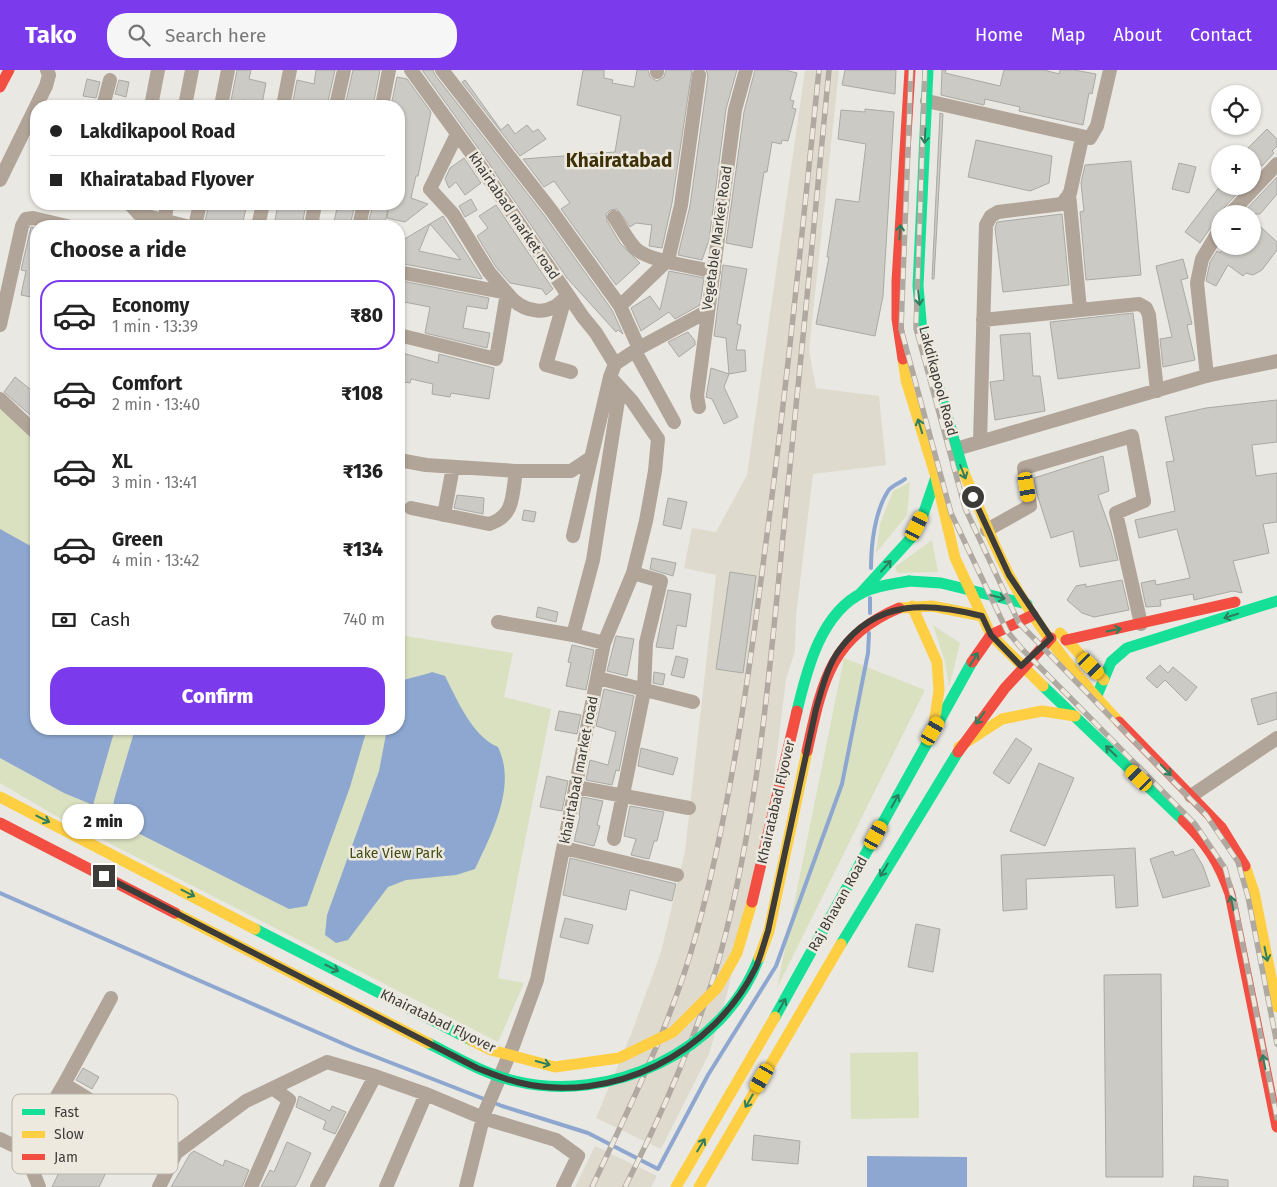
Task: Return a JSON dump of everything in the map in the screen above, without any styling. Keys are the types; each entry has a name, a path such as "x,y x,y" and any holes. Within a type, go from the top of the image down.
{"main road":[{"path":"0,87 9,70"},
{"name":"Lakdikapool Road","path":"910,70 896,281 897,320 906,380 936,477 955,558 991,635 1204,842 1222,870 1230,894 1277,1127"},
{"name":"Lakdikapool Road","path":"928,70 918,286 922,332 956,449 987,530 1009,575 1027,604 1096,698 1221,827 1246,869 1254,892 1277,1007"},
{"path":"860,594 911,538 923,515 936,477"},
{"path":"994,543 1024,581 1049,621 1104,680"},
{"name":"Khairatabad Flyover","path":"0,796 491,1050 555,1067 619,1058 672,1032 717,988 737,953 758,881 806,672 822,634 838,613 860,594 909,581 941,583 1027,604"},
{"path":"1066,640 1270,594 1277,595"},
{"path":"1096,698 1112,662 1127,648 1277,600"},
{"path":"912,606 938,662 940,690 933,731"},
{"name":"Khairatabad Flyover","path":"0,823 477,1068 518,1082 557,1087 599,1085 633,1075 670,1059 699,1039 722,1017 741,992 756,966 768,931 816,709 824,681 839,650 855,631 876,618 899,608 912,606 959,610 982,616"},
{"name":"Raj Bhavan Road","path":"676,1187 761,1043 974,658 991,635 1034,614"},
{"name":"Raj Bhavan Road","path":"699,1187 858,914 959,747 1021,666 1051,638"},
{"path":"959,747 1002,719 1042,711 1075,716"}],"street":[{"path":"39,100 49,75 47,70"},
{"path":"152,100 158,70"},
{"path":"186,100 192,70"},
{"path":"222,100 228,70"},
{"path":"284,100 290,70"},
{"path":"337,100 344,70"},
{"path":"383,100 389,70"},
{"name":"khairtabad market road","path":"411,70 457,134 566,297 596,333 620,388 658,439 655,471 646,521 633,573 604,643 537,980 513,1046 492,1092 466,1187"},
{"path":"442,70 551,210 620,306 637,349 674,422"},
{"name":"Vegetable Market Road","path":"699,407 696,396 706,312 714,272 736,110 746,70"},
{"path":"927,101 1082,138 1090,138 1097,126 1110,70"},
{"path":"620,306 668,260 681,205 699,75"},
{"path":"105,100 110,80"},
{"path":"0,180 30,119"},
{"path":"457,134 430,189 453,214 489,272 516,304 537,312 554,308 566,297"},
{"path":"1080,309 1069,194 1082,138"},
{"path":"1238,205 1277,164"},
{"path":"980,442 986,225 991,216 1009,210 1062,204 1069,194"},
{"path":"135,210 139,214 156,220"},
{"path":"614,217 635,248 658,261 668,260 714,272"},
{"path":"0,325 22,226 26,219 41,220"},
{"path":"1207,376 1198,282 1202,259 1211,244"},
{"path":"405,273 507,293"},
{"path":"405,336 496,359 507,293"},
{"path":"566,297 546,365 571,372"},
{"path":"983,320 1139,304 1146,308 1148,315 1157,391"},
{"path":"573,536 589,459 613,370 637,349 706,312"},
{"path":"956,449 1207,376 1277,361"},
{"path":"573,635 593,560 620,388"},
{"path":"0,399 30,426"},
{"path":"987,530 1030,506 1024,468 1132,436 1144,501 1116,513 1141,624"},
{"path":"405,461 453,468 572,471 589,459"},
{"path":"444,515 453,468"},
{"path":"411,508 489,524 500,521 510,507 516,471"},
{"path":"614,839 644,691 646,643 661,581 633,573"},
{"path":"498,622 573,635 604,643"},
{"path":"598,678 692,702"},
{"path":"1191,796 1277,738"},
{"path":"576,787 689,808"},
{"path":"564,848 676,875"},
{"path":"58,1094 111,998"},
{"path":"178,1152 246,1101 274,1090 327,1062 375,1076 556,1140 578,1156 563,1187"},
{"path":"317,1187 375,1076"},
{"path":"64,1084 80,1094"},
{"path":"251,1187 289,1100 274,1090"},
{"path":"386,1187 426,1094"},
{"path":"0,1139 12,1145"},
{"path":"34,1174 39,1187"},
{"path":"159,1187 166,1174"}],"shaded area":[{"path":"805,70 839,70 809,350 816,388 879,396 886,465 813,474 796,616 795,651 786,679 773,785 728,990 709,1054 661,1149 596,1118 632,1032 661,952 685,851 716,575 684,568 692,528 716,532 747,475"},
{"path":"595,1146 657,1176 651,1187 575,1187"}],"green space":[{"name":"Lake View Park","path":"0,398 30,426 30,735 405,735 405,636 513,653 504,697 551,709 498,978 524,983 498,1042 56,816 0,783"},
{"path":"910,482 907,515 876,553 880,524 893,491"},
{"path":"932,540 938,572 897,573 895,567"},
{"path":"933,625 960,643 949,687 945,662"},
{"path":"844,658 925,690 777,988"},
{"path":"918,1052 919,1118 851,1119 850,1053"}],"water":[{"path":"0,529 30,546 30,735 113,735 93,805 64,793 0,758"},
{"path":"432,672 445,676 460,706 473,726 489,742 498,747 505,777 500,809 495,825 475,869 456,875 406,880 388,887 348,940 336,943 325,935 327,915 379,771 386,735 405,735 405,680"},
{"path":"133,735 365,735 350,787 307,906 289,909 112,820 114,800"},
{"path":"867,1156 967,1157 967,1187 867,1187"}],"building":[{"path":"237,70 251,70 249,79 266,83 263,100 231,100"},
{"path":"316,70 335,70 328,100 293,100 297,80 314,84"},
{"path":"353,70 380,70 374,100 346,100"},
{"path":"422,70 433,70 544,215 612,310 623,334 618,330 616,332 567,278 481,152"},
{"path":"583,70 604,70 604,78 613,80 612,83 634,87 637,70 648,70 650,77 657,81 664,77 666,70 692,70 672,203 662,248 649,246 652,225 636,223 630,227 617,209 610,210 606,214 607,221 620,243 640,263 616,285 561,209 570,203 554,181 544,187 523,159 615,152 621,116 577,105"},
{"path":"706,70 737,70 726,109 709,240 702,260 678,255 690,206 708,76"},
{"path":"755,70 785,70 797,73 790,100 794,101 792,108 796,109 788,141 782,140 781,144 772,142 767,172 764,172 752,248 726,243 744,112"},
{"path":"845,70 896,70 895,94 842,85"},
{"path":"942,70 946,70 945,73 1000,86 1004,70 1044,70 1059,74 1060,70 1074,70 1096,74 1092,94 1089,93 1083,125 1019,111 1020,107 985,99 984,105 941,95"},
{"path":"397,77 407,79 431,112 418,176 416,176 411,198 428,204 405,222 405,220 387,218 388,210 405,210 405,100 392,100"},
{"path":"87,79 100,82 96,98 83,96"},
{"path":"119,80 129,82 126,97 115,94"},
{"path":"465,80 501,130 508,124 515,134 527,125 533,132 538,129 546,139 520,156 462,82"},
{"path":"865,109 894,112 883,296 875,336 816,324 829,257 827,257 836,199 859,202 866,144 838,139 841,110 865,112"},
{"path":"940,113 943,114 934,279 932,279"},
{"path":"1267,129 1277,139 1277,146 1272,151 1274,153 1262,166 1261,145 1251,145"},
{"path":"976,140 1052,156 1049,183 1030,191 968,177"},
{"path":"464,158 481,183 465,195 456,182 449,188 445,179 450,168"},
{"path":"1131,161 1141,275 1086,280 1080,212 1084,211 1081,183 1085,165"},
{"path":"1179,163 1196,167 1189,193 1172,189"},
{"path":"1277,177 1277,194 1261,213 1261,205 1251,205"},
{"path":"1213,195 1236,195 1227,205 1211,205 1211,227 1200,243 1185,232"},
{"path":"471,199 477,210 465,217 459,206"},
{"path":"496,205 553,289 546,295 542,289 510,283 496,267 477,236 488,228 479,216"},
{"path":"208,210 246,210 243,220 205,220"},
{"path":"277,210 305,210 303,220 275,220"},
{"path":"337,210 354,210 351,220 334,220"},
{"path":"372,210 388,210 386,220 369,220"},
{"path":"1062,214 1069,285 1003,292 995,228 997,222"},
{"path":"443,216 482,279 405,264 405,239","holes":["430,224 461,260 419,251"]},
{"path":"1261,227 1277,242 1277,250 1262,270 1253,275 1246,273 1243,276 1228,265 1216,286 1206,281 1210,262 1214,255 1261,255"},
{"path":"30,231 30,297 21,295 26,271 21,270"},
{"path":"1183,259 1188,278 1181,280 1192,324 1187,325 1195,360 1163,367 1160,339 1172,337 1156,266"},
{"path":"723,265 747,269 737,324 741,325 736,350 745,350 746,371 729,374 726,338 714,336"},
{"path":"669,271 704,278 700,305 675,319 669,312 641,331 631,308 650,296 660,310"},
{"path":"405,282 489,298 487,309 467,306 463,328 490,333 487,348 425,333 430,307 405,302"},
{"path":"1133,313 1140,368 1058,379 1050,322"},
{"path":"688,332 695,341 695,345 679,357 668,342"},
{"path":"1030,333 1033,376 1040,376 1045,411 995,420 990,382 1004,380 1000,335"},
{"path":"405,354 438,363 439,354 494,368 489,399 451,393 450,397 432,394 433,384 411,379 410,383 405,382"},
{"path":"711,368 729,374 724,387 738,417 724,424 712,399 706,397"},
{"path":"15,377 30,389 30,415 4,392"},
{"path":"1277,400 1277,442 1252,445 1256,476 1277,473 1277,522 1263,524 1269,553 1233,561 1242,593 1233,591 1194,600 1193,594 1160,600 1161,606 1146,607 1141,583 1155,580 1156,585 1190,578 1177,529 1139,538 1135,520 1175,511 1166,462 1174,461 1165,417 1206,408"},
{"path":"1103,456 1109,491 1098,495 1111,532 1118,560 1080,567 1073,531 1051,538 1034,478"},
{"path":"457,495 484,498 483,514 454,508"},
{"path":"668,498 687,502 681,529 663,525"},
{"path":"524,510 536,512 534,522 522,520"},
{"path":"652,558 676,563 673,576 650,569"},
{"path":"730,572 756,576 743,673 716,669"},
{"path":"1122,580 1129,610 1094,617 1082,613 1067,600 1076,586 1086,584 1086,587"},
{"path":"668,590 691,594 686,627 677,625 673,649 656,647"},
{"path":"538,607 558,612 556,622 536,617"},
{"path":"616,636 634,639 627,676 607,671"},
{"path":"572,645 594,650 586,690 566,686 571,663 568,662"},
{"path":"676,656 688,659 684,678 671,675"},
{"path":"1160,665 1168,673 1173,667 1197,687 1186,701 1165,680 1157,688 1146,678"},
{"path":"654,672 665,674 663,685 653,683"},
{"path":"604,689 634,696 619,771 616,770 612,785 586,780 590,760 608,765 616,732 596,726"},
{"path":"1277,692 1277,719 1258,725 1251,699"},
{"path":"559,711 581,715 577,734 555,730"},
{"path":"1016,738 1032,749 1009,784 993,773"},
{"path":"641,748 678,758 673,775 638,766"},
{"path":"1039,763 1074,778 1045,846 1010,831"},
{"path":"547,776 568,781 562,811 540,807"},
{"path":"582,797 603,801 597,825 600,826 594,846 574,841"},
{"path":"630,806 664,812 657,841 654,841 649,859 631,855 636,839 624,836"},
{"path":"1135,848 1138,906 1116,908 1114,875 1026,879 1027,909 1003,911 1001,855"},
{"path":"1193,849 1203,866 1210,886 1163,898 1150,859 1173,851 1175,856"},
{"path":"570,858 676,884 672,901 630,890 626,910 563,895"},
{"path":"565,918 593,925 588,944 560,937"},
{"path":"916,924 940,929 933,972 908,967"},
{"path":"1161,974 1163,1177 1106,1177 1104,975"},
{"path":"83,1068 99,1077 92,1089 76,1080"},
{"path":"299,1096 330,1111 332,1106 346,1112 335,1134 323,1129 326,1121 296,1107"},
{"path":"754,1135 800,1141 798,1164 752,1160"},
{"path":"287,1142 311,1153 295,1187 261,1187 270,1170 274,1172"},
{"path":"194,1151 223,1166 225,1160 249,1170 242,1187 171,1187 190,1154"},
{"path":"58,1174 105,1174 99,1187 52,1187"},
{"path":"1194,1176 1228,1180 1228,1187 1193,1187"}],"waterway":[{"path":"871,568 873,538 880,508 889,489 905,479"},
{"path":"870,598 870,613"},
{"path":"0,893 353,1048 502,1106 588,1133 658,1169 708,1075 776,966 842,784 868,653 869,633"}],"railway":[{"path":"592,1187 650,1061 676,997 697,931 719,839 737,746 758,604 793,314 819,70"},
{"path":"625,1187 665,1104 700,1018 719,959 733,905 744,850 754,795 768,683 829,70"},
{"path":"911,70 901,329 951,513 1007,631 1022,649 1195,824 1225,868 1234,901 1277,1118"},
{"path":"925,70 916,328 965,508 1019,623 1206,815 1238,862 1248,897 1277,1044"}],"traffic: fast":[{"path":"928,70 918,286 922,332 964,473"},
{"path":"860,594 911,538 923,515 936,477"},
{"path":"909,581 941,583 1027,604"},
{"path":"797,711 811,660 818,643 837,613 849,601 864,592 880,586 909,581"},
{"path":"1096,698 1111,662 1127,648 1277,601"},
{"path":"775,1017 972,662"},
{"path":"1043,686 1183,820"},
{"path":"841,944 958,752"},
{"path":"255,929 471,1040"},
{"path":"428,1043 481,1070 515,1081 551,1086 588,1085 624,1077 659,1063 691,1044 719,1020 742,991 759,958"}],"traffic: slow":[{"path":"903,359 906,380 936,477 955,558 991,635 1043,686"},
{"path":"964,473 997,550 1020,594 1059,652 1119,722"},
{"path":"912,606 937,662 939,690 933,731"},
{"path":"901,608 932,606 982,616"},
{"path":"1060,633 1104,680"},
{"path":"959,747 1002,719 1042,711 1075,716"},
{"path":"759,958 769,931 807,751"},
{"path":"0,797 255,929"},
{"path":"1245,866 1254,892 1277,1007"},
{"path":"471,1040 491,1050 555,1067 619,1058 673,1032 717,988 737,953 752,902"},
{"path":"175,913 428,1043"},
{"path":"699,1187 841,944"},
{"path":"676,1187 775,1017"}],"traffic: jam":[{"path":"0,87 9,70"},
{"path":"903,359 897,319 897,281 910,70"},
{"path":"1066,640 1235,602"},
{"path":"807,751 818,704 833,665 844,648 858,633 876,620 899,608"},
{"path":"972,662 991,635 1033,615"},
{"path":"958,752 1005,688 1051,638"},
{"path":"752,902 797,711"},
{"path":"1119,722 1221,827 1245,866"},
{"path":"1183,820 1199,837 1211,854 1230,894 1277,1127"},
{"path":"0,823 175,913"}],"district":[{"name":"Khairatabad","path":"619,160"}],"route":[{"path":"104,876 477,1068 518,1082 557,1087 599,1085 646,1070 670,1059 699,1039 722,1017 741,992 756,966 768,931 816,709 824,681 839,650 855,631 868,622 899,608 912,606 959,610 982,616 991,635 1021,666 1051,638 1009,575 973,497"}]}
